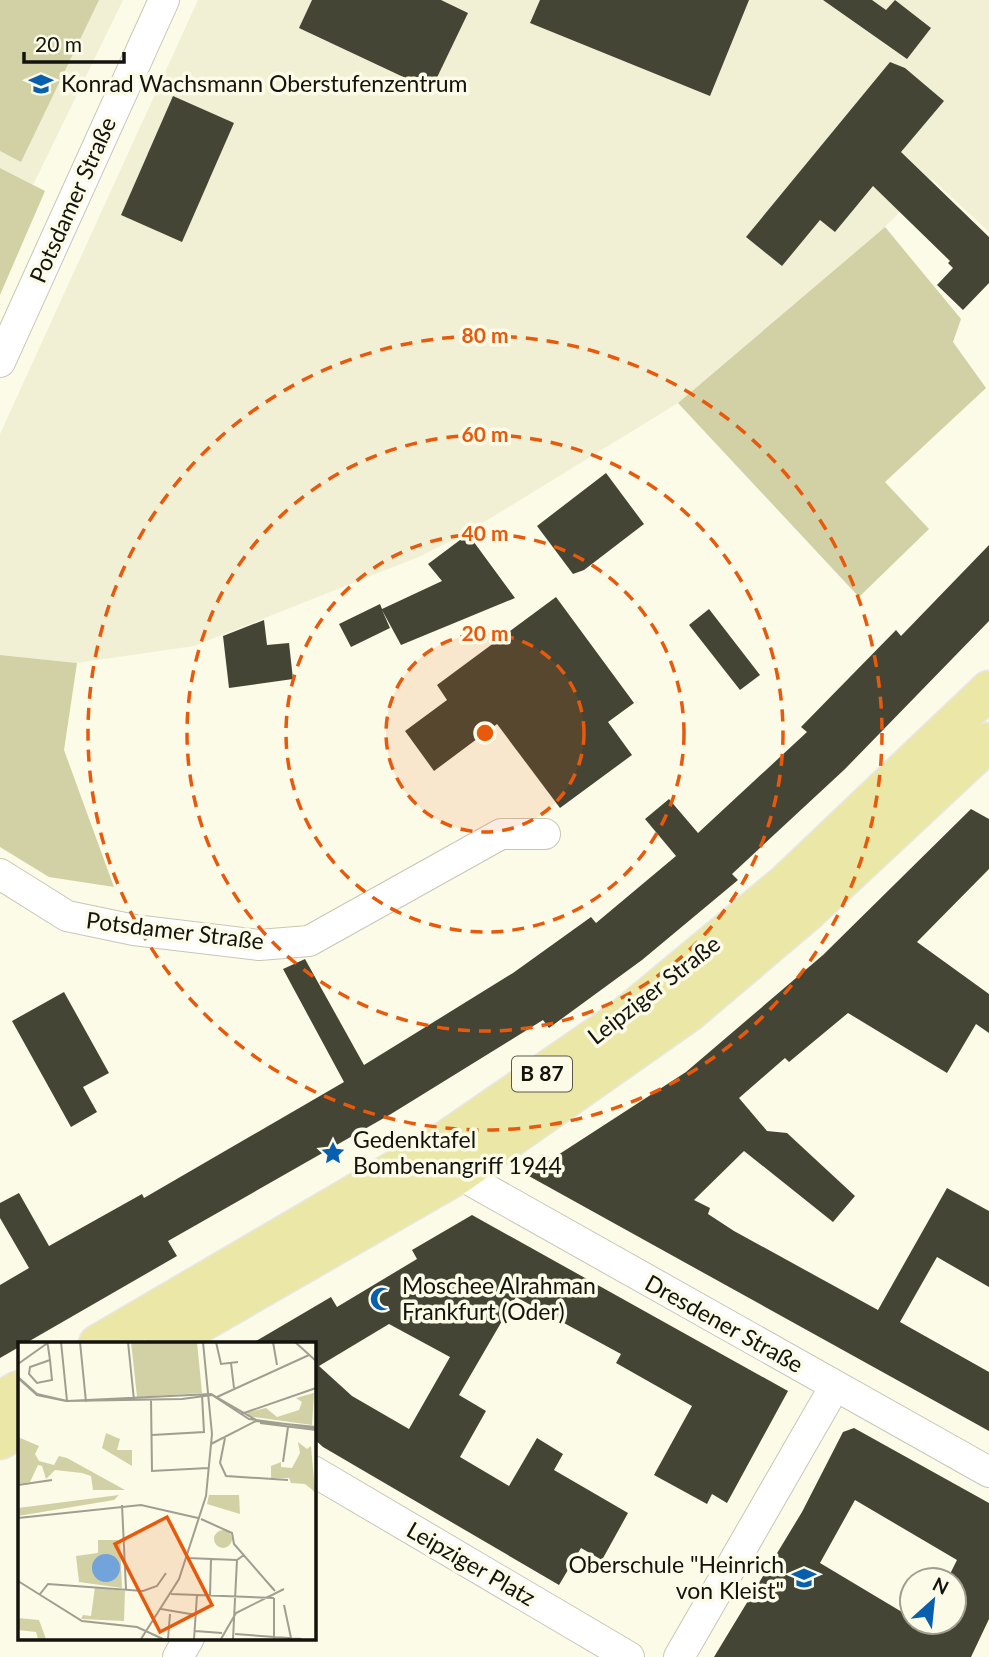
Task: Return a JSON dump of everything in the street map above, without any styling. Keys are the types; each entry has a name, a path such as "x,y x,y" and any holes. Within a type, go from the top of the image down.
{"main road":[{"name":"Leipziger Straße","path":"101,1342 445,1141 622,1019 785,884 989,690"},
{"name":"Leipziger Straße","path":"188,1338 459,1174 688,1013 983,756"},
{"path":"0,1401 18,1391"},
{"path":"0,1440 18,1430"}],"street":[{"name":"Potsdamer Straße","path":"0,362 164,0"},
{"path":"938,738 983,756"},
{"name":"Potsdamer Straße","path":"0,874 67,916 134,930 259,945 309,941 501,834 545,834"},
{"name":"Dresdener Straße","path":"459,1174 989,1472"},
{"path":"679,1657 835,1386"},
{"name":"Leipziger Platz","path":"315,1472 629,1657"},
{"path":"178,1657 188,1640"}],"shaded area":[{"name":"Konrad Wachsmann Oberstufenzentrum","path":"0,0 123,0 33,185 0,168"},
{"path":"198,0 989,0 989,232 932,179 885,227 678,403 468,532 421,556 194,646 77,663 0,655 0,434"}],"green space":[{"name":"Konrad Wachsmann Oberstufenzentrum","path":"0,0 99,0 21,162 0,151"},
{"path":"0,168 45,191 0,295"},
{"path":"885,227 961,319 953,342 986,388 885,482 929,529 859,597 678,403"},
{"path":"0,655 77,663 64,750 114,887 49,877 0,847"}],"building":[{"path":"312,0 441,0 468,13 431,90 299,28"},
{"path":"540,0 749,0 710,96 530,23"},
{"path":"823,0 872,0 886,10 895,0 931,28 907,59"},
{"path":"890,62 905,68 944,101 901,152 989,237 989,283 963,310 937,285 953,268 948,263 950,261 873,186 835,232 820,220 782,266 746,237"},
{"path":"173,96 234,123 182,242 121,215"},
{"path":"606,473 644,524 584,570 573,574 537,526"},
{"path":"468,534 515,598 401,645 382,610 390,628 351,647 339,624 380,604 382,609 442,581 428,564"},
{"path":"989,545 989,621 845,769 732,874 738,880 642,960 549,1028 543,1020 391,1114 168,1241 177,1256 28,1342 18,1342 18,1348 0,1358 0,1285 29,1268 0,1218 0,1203 19,1193 49,1246 142,1194 144,1198 344,1082 283,969 305,959 364,1065 513,973 591,917 596,923 676,856 645,819 669,799 698,833 807,732 801,727 896,630 901,636"},
{"path":"556,597 634,703 608,722 632,755 560,808 497,724 434,771 405,731 447,700 437,685"},
{"path":"709,609 760,675 740,690 689,625"},
{"path":"264,620 267,645 289,643 293,679 229,688 223,636"},
{"path":"971,809 989,819 989,869 917,942 989,994 989,1033 976,1024 947,1073 848,1013 789,1062 785,1058 739,1098 767,1131 787,1133 855,1196 833,1222 744,1151 694,1200 710,1208 708,1214 734,1231 878,1310 947,1188 989,1211 989,1287 937,1257 900,1322 989,1372 989,1431 527,1175 686,1072 823,955"},
{"path":"64,992 109,1073 83,1087 97,1112 71,1127 12,1021"},
{"path":"472,1215 788,1391 727,1503 712,1494 707,1504 654,1475 692,1406 616,1363 621,1354 516,1297 459,1395 486,1411 460,1457 509,1486 537,1438 563,1454 554,1470 628,1513 602,1560 581,1548 559,1585 323,1447 315,1440 315,1342 254,1342 331,1297 337,1307 417,1259 412,1250","holes":["389,1324 450,1357 409,1429 352,1396 319,1366"]},
{"path":"854,1428 989,1503 989,1619 971,1657 714,1657 802,1512 843,1432"}],"place":[{"name":"Konrad Wachsmann Oberstufenzentrum","path":"41,84"},
{"name":"Gedenktafel Bombenangriff 1944","path":"333,1153"},
{"name":"Moschee Alrahman Frankfurt (Oder)","path":"382,1299"},
{"name":"Oberschule \"Heinrich von Kleist\"","path":"804,1578"}]}
